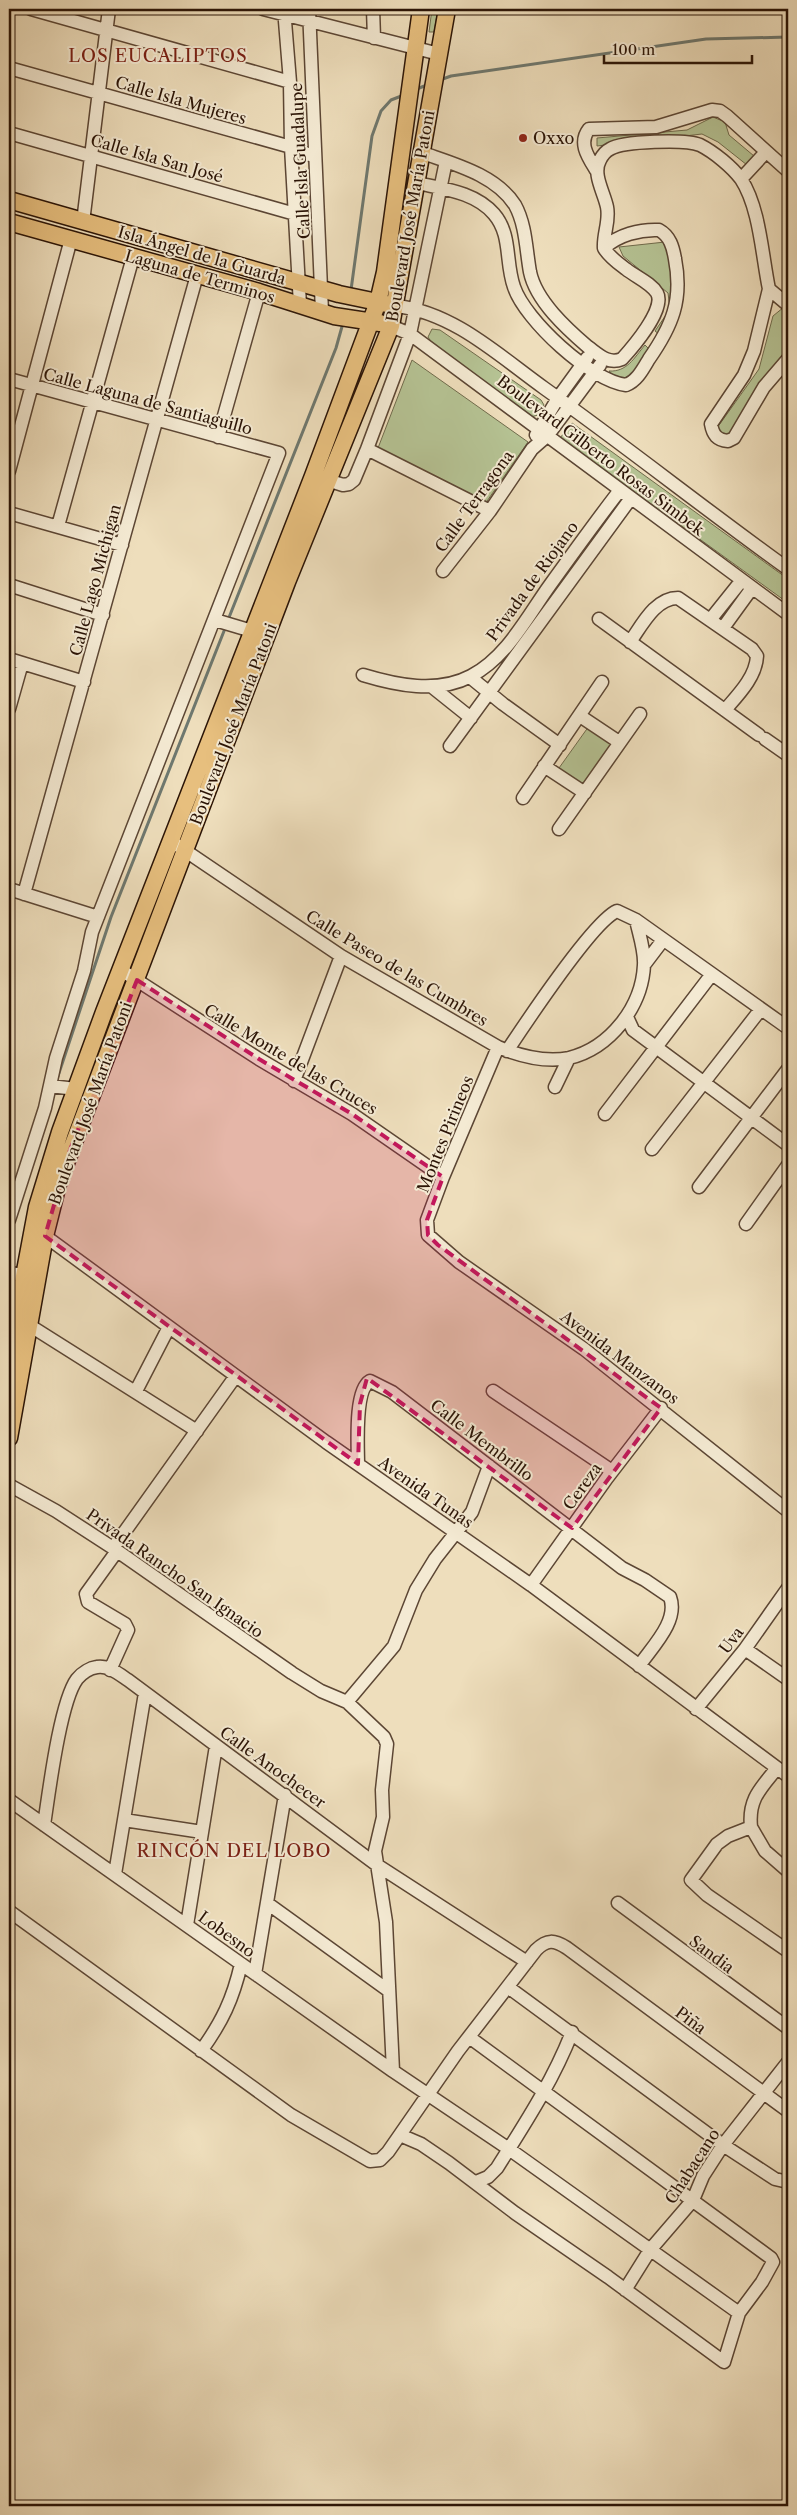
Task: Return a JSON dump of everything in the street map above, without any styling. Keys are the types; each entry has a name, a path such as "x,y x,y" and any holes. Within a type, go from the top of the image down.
{"main road":[{"name":"Boulevard José María Patoni","path":"10,1427 45,1236 58,1184 137,980 178,846 252,632 378,302 385,272 421,9"},
{"name":"Boulevard José María Patoni","path":"9,1356 14,1273 42,1188 60,1087 121,970 178,846 330,481 391,326 418,183 447,9"},
{"name":"Isla Ángel de la Guarda","path":"11,201 358,299 396,306"},
{"name":"Laguna de Terminos","path":"9,220 259,292 328,314 391,326"}],"street":[{"path":"31,9 290,82"},
{"path":"83,222 110,9"},
{"path":"264,9 284,12 310,22 416,49 438,59"},
{"name":"Calle Isla Guadalupe","path":"309,9 322,289 328,314"},
{"path":"373,9 374,38"},
{"name":"Calle Isla Guadalupe","path":"284,12 290,82 291,147 300,305"},
{"name":"Calle Isla Mujeres","path":"9,68 291,147 315,157"},
{"path":"422,153 482,177 502,191 514,205 523,227 531,275 545,302 560,322 593,350 604,359 617,361 622,359 642,334 655,313 658,295 652,288 617,262 604,248 603,240 608,217 605,198 596,170 584,145 584,136 589,129 656,127 712,110 720,111 788,172"},
{"name":"Calle Isla San José","path":"9,133 295,214"},
{"path":"596,170 600,160 611,148 667,141 688,142 709,150 741,179 750,197 761,240 769,289 754,351 744,375 711,424 712,432 717,438 728,441 734,438 760,393 775,372 788,359"},
{"path":"741,179 765,153"},
{"path":"313,476 349,484 354,480 410,334 417,308 446,161"},
{"path":"418,183 469,196 493,213 505,233 514,287 524,307 551,338 583,363 618,384 631,383 659,345 675,310 679,291 674,253 669,239 659,230 624,236 615,239 604,248"},
{"path":"9,220 11,201"},
{"path":"608,217 624,236"},
{"path":"9,471 72,239"},
{"path":"58,526 133,257"},
{"name":"Calle Lago Michigan","path":"24,894 103,615 155,420 198,275"},
{"path":"769,289 788,305"},
{"path":"218,437 259,292"},
{"name":"Boulevard Gilberto Rosas Simbek","path":"396,306 417,308 446,319 569,406 788,569"},
{"name":"Boulevard Gilberto Rosas Simbek","path":"391,326 410,334 788,614"},
{"path":"642,334 659,345"},
{"path":"543,431 558,398 593,350"},
{"path":"543,431 569,406 604,359"},
{"name":"Calle Laguna de Santiaguillo","path":"9,379 279,453 223,623"},
{"name":"Calle Terragona","path":"443,572 490,511 543,431"},
{"path":"367,449 490,511"},
{"name":"Privada de Riojano","path":"363,675 390,684 430,686 470,677 502,652 620,490"},
{"name":"Privada de Riojano","path":"450,746 490,694 596,544 631,498"},
{"path":"9,512 122,545"},
{"path":"585,536 596,544"},
{"path":"710,620 747,584"},
{"path":"724,628 747,584"},
{"path":"9,585 103,615"},
{"path":"542,596 554,604"},
{"path":"630,642 657,606 670,598 683,600 724,628 752,649 757,656 757,664 747,683 725,710"},
{"path":"600,620 788,755"},
{"path":"9,1220 45,1108 60,1087 98,917 223,623 252,632"},
{"path":"9,659 84,682"},
{"path":"9,709 22,663"},
{"path":"470,677 490,694 560,745"},
{"path":"523,798 602,682"},
{"path":"430,686 471,718"},
{"path":"559,829 640,714"},
{"path":"580,716 619,742"},
{"path":"544,766 585,793"},
{"name":"Calle Paseo de las Cumbres","path":"178,846 262,905 341,956 503,1049 544,1060 569,1058 595,1047 618,1028 627,1017 637,996 644,965 636,920"},
{"path":"9,889 98,917"},
{"name":"Montes Pirineos","path":"428,1235 427,1220 443,1177 503,1049 607,917 617,911 636,920"},
{"path":"636,920 788,1028"},
{"path":"644,965 663,940"},
{"path":"294,1081 341,956"},
{"name":"Calle Monte de las Cruces","path":"121,970 294,1081 360,1119 443,1177"},
{"path":"605,1114 712,974"},
{"path":"652,1148 761,1009"},
{"path":"627,1017 633,1030 788,1145"},
{"path":"618,1028 633,1030"},
{"path":"555,1087 569,1058"},
{"path":"699,1187 788,1069"},
{"path":"746,1224 788,1165"},
{"name":"Avenida Manzanos","path":"428,1235 459,1262 584,1349 661,1408 788,1511"},
{"name":"Avenida Tunas","path":"45,1236 235,1377 457,1532 788,1776"},
{"path":"29,1325 197,1431"},
{"path":"136,1391 169,1327"},
{"path":"44,1824 60,1732 77,1679 91,1668 98,1667 110,1670 128,1630 125,1624 88,1602 86,1594 235,1377"},
{"name":"Calle Membrillo","path":"358,1464 360,1404 364,1387 370,1381 392,1392 622,1568 645,1580 670,1597 673,1611 670,1620 638,1666"},
{"path":"493,1391 612,1471"},
{"name":"Cereza","path":"531,1586 612,1471 661,1408"},
{"path":"346,1702 394,1646 416,1590 436,1559 472,1512 490,1466"},
{"name":"Privada Rancho San Ignacio","path":"9,1485 56,1511 243,1640 321,1691 346,1702 384,1737 387,1744 382,1790 383,1817 375,1851 386,1922 393,2071"},
{"name":"Uva","path":"696,1709 745,1649 787,1593"},
{"path":"745,1649 788,1679"},
{"name":"Calle Anochecer","path":"110,1670 145,1693 377,1864 527,1962"},
{"path":"115,1874 145,1693"},
{"path":"187,1925 216,1746"},
{"path":"778,1768 753,1799 751,1827 765,1851 788,1871"},
{"path":"255,1974 285,1795"},
{"name":"Lobesno","path":"9,1800 393,2071 509,2149 739,2313"},
{"path":"124,1820 202,1832"},
{"path":"751,1827 728,1836 717,1844 692,1876 691,1880 695,1886 788,1951"},
{"path":"267,1903 390,1991"},
{"name":"Sandia","path":"618,1903 788,2028"},
{"path":"9,1911 125,1993 200,2051 308,2127 365,2160 380,2160 400,2135 427,2093 527,1962"},
{"name":"Piña","path":"527,1962 544,1942 558,1943 788,2111"},
{"path":"200,2051 216,2030 231,2001 241,1964"},
{"path":"508,1987 572,2032 723,2145 775,2179 788,2182"},
{"path":"476,2182 493,2173 509,2149 563,2055 572,2032"},
{"path":"400,2135 421,2144 476,2182 545,2235 724,2362 739,2313 762,2282 773,2262 768,2254 469,2037"},
{"name":"Chabacano","path":"625,2290 650,2250 693,2200 703,2176 723,2145 788,2062"}],"highlighted area":[{"path":"137,980 259,1059 352,1114 443,1177 427,1220 428,1235 438,1245 661,1408 572,1528 367,1378 360,1404 358,1464 45,1236 70,1150"}],"green space":[{"path":"432,9 438,9 434,32 429,32"},
{"path":"713,117 725,122 729,135 754,156 747,165 718,142 702,134 597,146 597,138 687,130"},
{"path":"665,242 676,292 670,308 668,293 623,256 619,247"},
{"path":"784,307 788,310 788,353 781,359 732,435 721,439 717,428 759,369 773,316"},
{"path":"669,310 660,335 655,331"},
{"path":"432,329 440,330 541,400 544,405 538,415 531,417 432,343 428,337"},
{"path":"645,345 650,350 630,377 621,382 609,371 625,367"},
{"path":"412,360 528,442 485,504 378,448"},
{"path":"572,423 788,579 788,603 560,438"},
{"path":"589,726 615,745 584,787 559,768"}],"waterway":[{"path":"440,80 451,76 706,39 788,37"},
{"path":"414,90 427,85"},
{"path":"351,290 372,136 381,111 391,100 404,95"},
{"path":"228,620 336,348 343,323"},
{"path":"57,1079 111,917 226,626"},
{"path":"9,1235 12,1224"}],"place":[{"name":"Oxxo","path":"523,138"}],"district":[{"name":"LOS EUCALIPTOS","path":"158,56"},
{"name":"RINCÓN DEL LOBO","path":"234,1851"}]}
